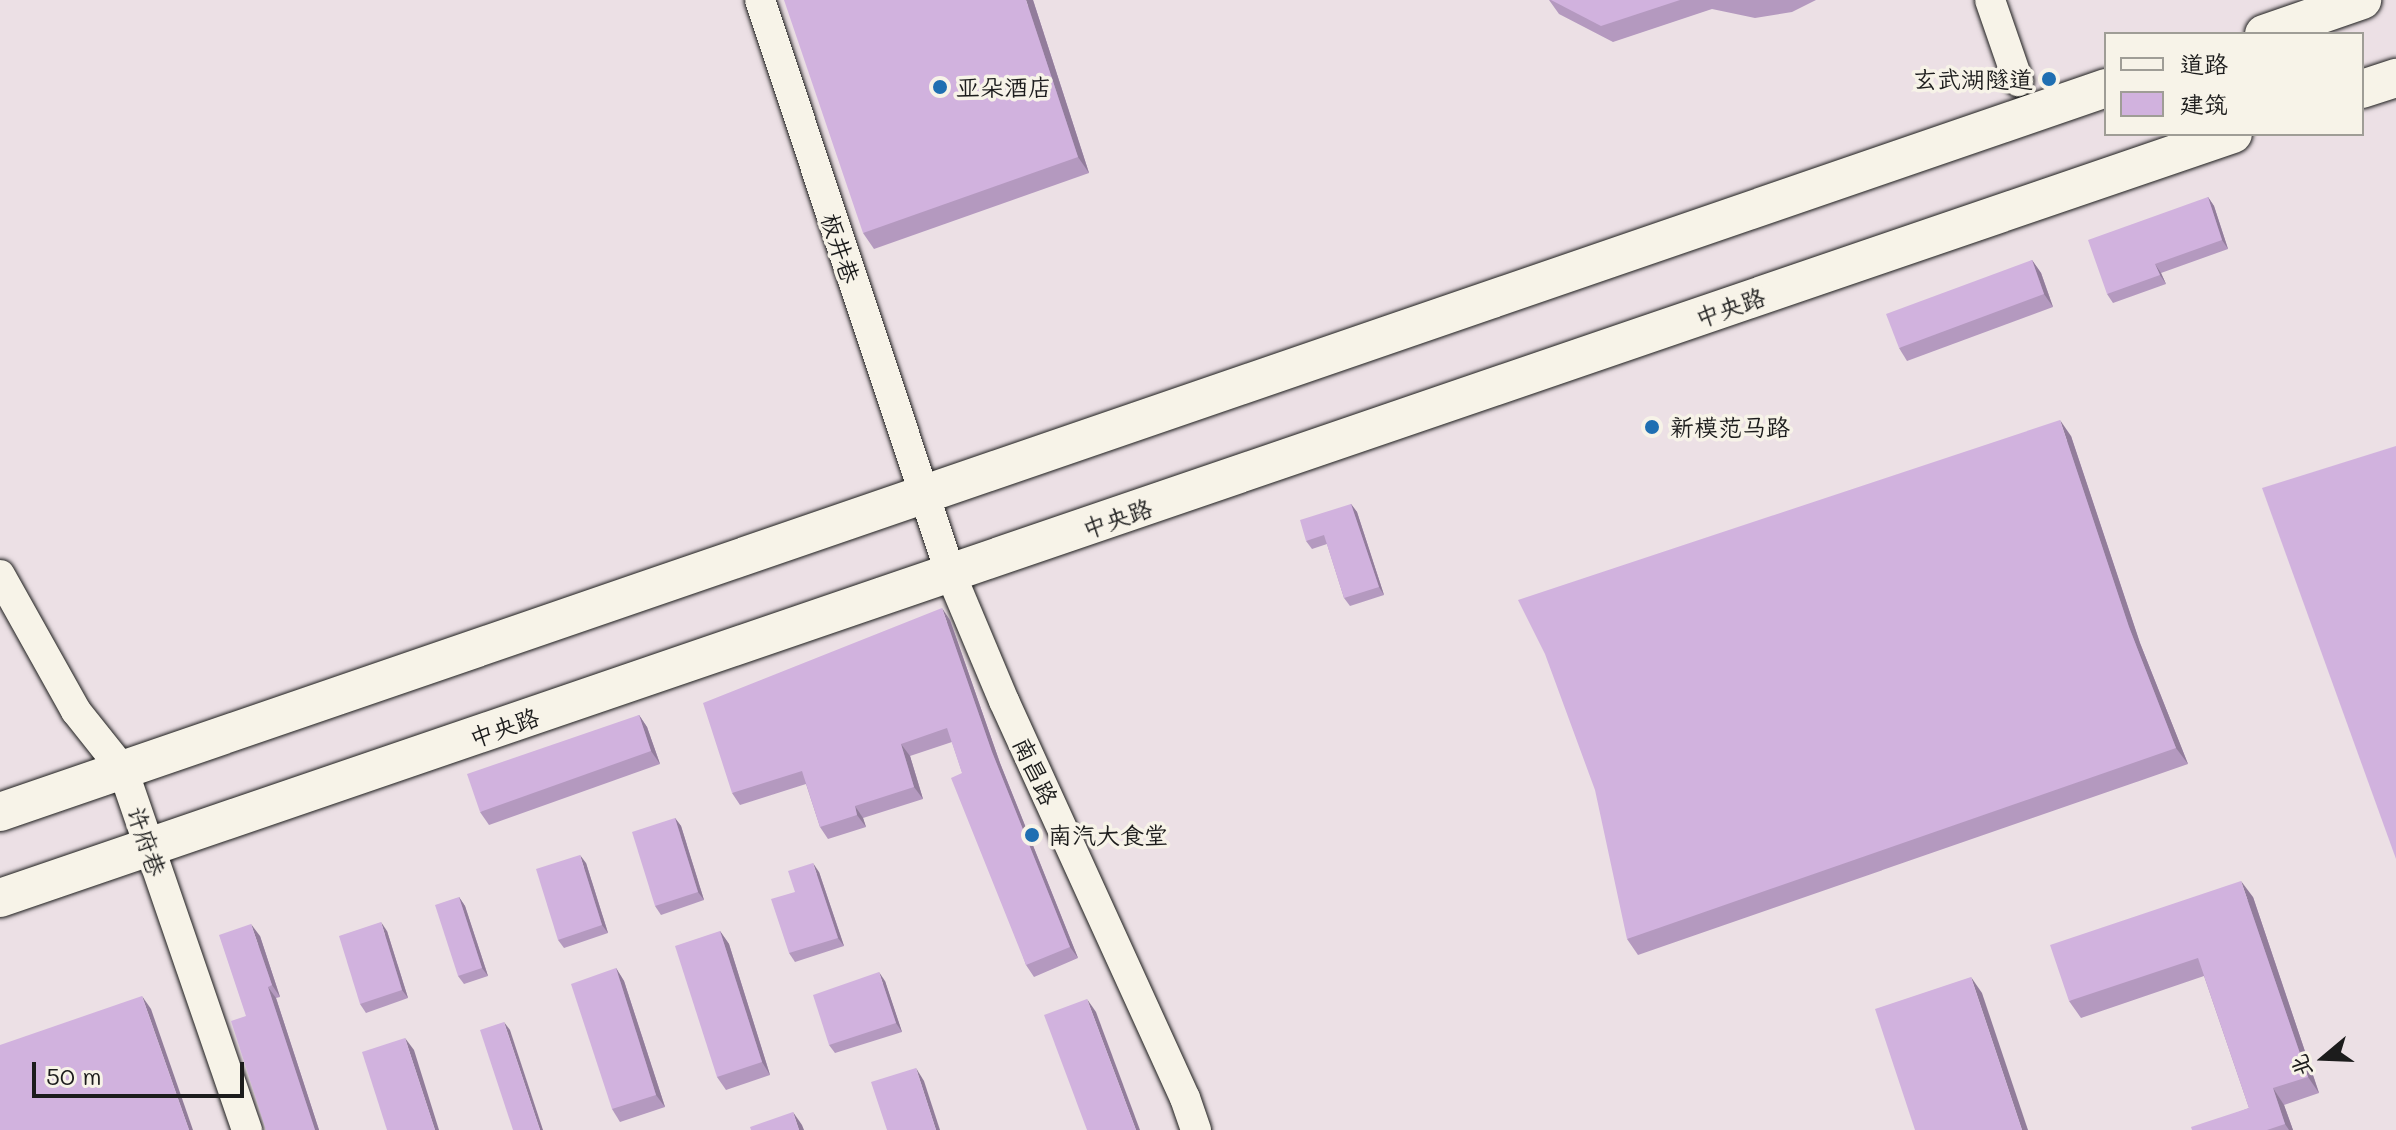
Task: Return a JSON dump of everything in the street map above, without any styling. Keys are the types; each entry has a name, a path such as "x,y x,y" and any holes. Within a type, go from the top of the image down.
{"main road":[{"path":"2270,32 2362,0"},
{"path":"2364,88 2396,78"},
{"path":"0,812 2104,89"},
{"name":"中央路","path":"0,898 2227,136"}],"street":[{"name":"板井巷","path":"760,0 923,496"},
{"path":"1990,0 2018,81"},
{"name":"南昌路","path":"923,496 951,575 1004,701 1185,1098 1196,1130"},
{"name":"许府巷","path":"0,575 76,711 123,770 247,1130"}],"building":[{"name":"亚朵酒店","path":"784,0 1026,0 1078,157 863,233"},
{"path":"1551,0 1680,0 1601,26"},
{"path":"2208,197 2222,240 2155,264 2160,275 2107,294 2088,240"},
{"path":"2032,260 2044,294 1899,348 1886,314"},
{"path":"2060,420 2129,627 2176,748 1627,939 1595,790 1545,654 1518,600"},
{"path":"2396,446 2396,859 2262,488"},
{"path":"1351,504 1379,587 1344,598 1324,535 1306,541 1300,520"},
{"path":"942,608 992,752 1070,947 1026,965 951,778 962,773 947,728 901,744 914,787 855,806 857,815 820,827 802,771 732,793 703,703"},
{"path":"639,715 651,751 480,812 467,774"},
{"path":"675,818 698,892 655,906 632,832"},
{"path":"580,855 602,925 558,940 536,869"},
{"path":"813,863 838,938 789,953 771,899 795,892 788,871"},
{"path":"2241,881 2308,1077 2273,1088 2285,1124 2267,1130 2192,1130 2191,1127 2249,1108 2198,958 2069,1001 2050,945"},
{"path":"459,897 482,968 458,976 435,905"},
{"path":"381,922 402,990 360,1004 339,936"},
{"path":"251,924 272,985 268,987 315,1130 266,1130 231,1021 246,1016 219,935"},
{"path":"720,931 762,1062 717,1077 675,946"},
{"path":"616,968 656,1095 612,1109 571,984"},
{"path":"879,972 896,1023 829,1045 813,995"},
{"path":"1971,977 2022,1130 1915,1130 1875,1009"},
{"path":"142,996 189,1130 0,1130 0,1045"},
{"path":"1087,999 1136,1130 1087,1130 1044,1015"},
{"path":"504,1022 540,1130 513,1130 480,1030"},
{"path":"405,1038 435,1130 387,1130 362,1052"},
{"path":"916,1068 936,1130 887,1130 871,1082"},
{"path":"793,1112 799,1130 751,1130 750,1127"}],"place":[{"name":"玄武湖隧道","path":"2049,79"},
{"name":"亚朵酒店","path":"940,87"},
{"name":"新模范马路","path":"1652,427"},
{"name":"南汽大食堂","path":"1032,835"}]}
